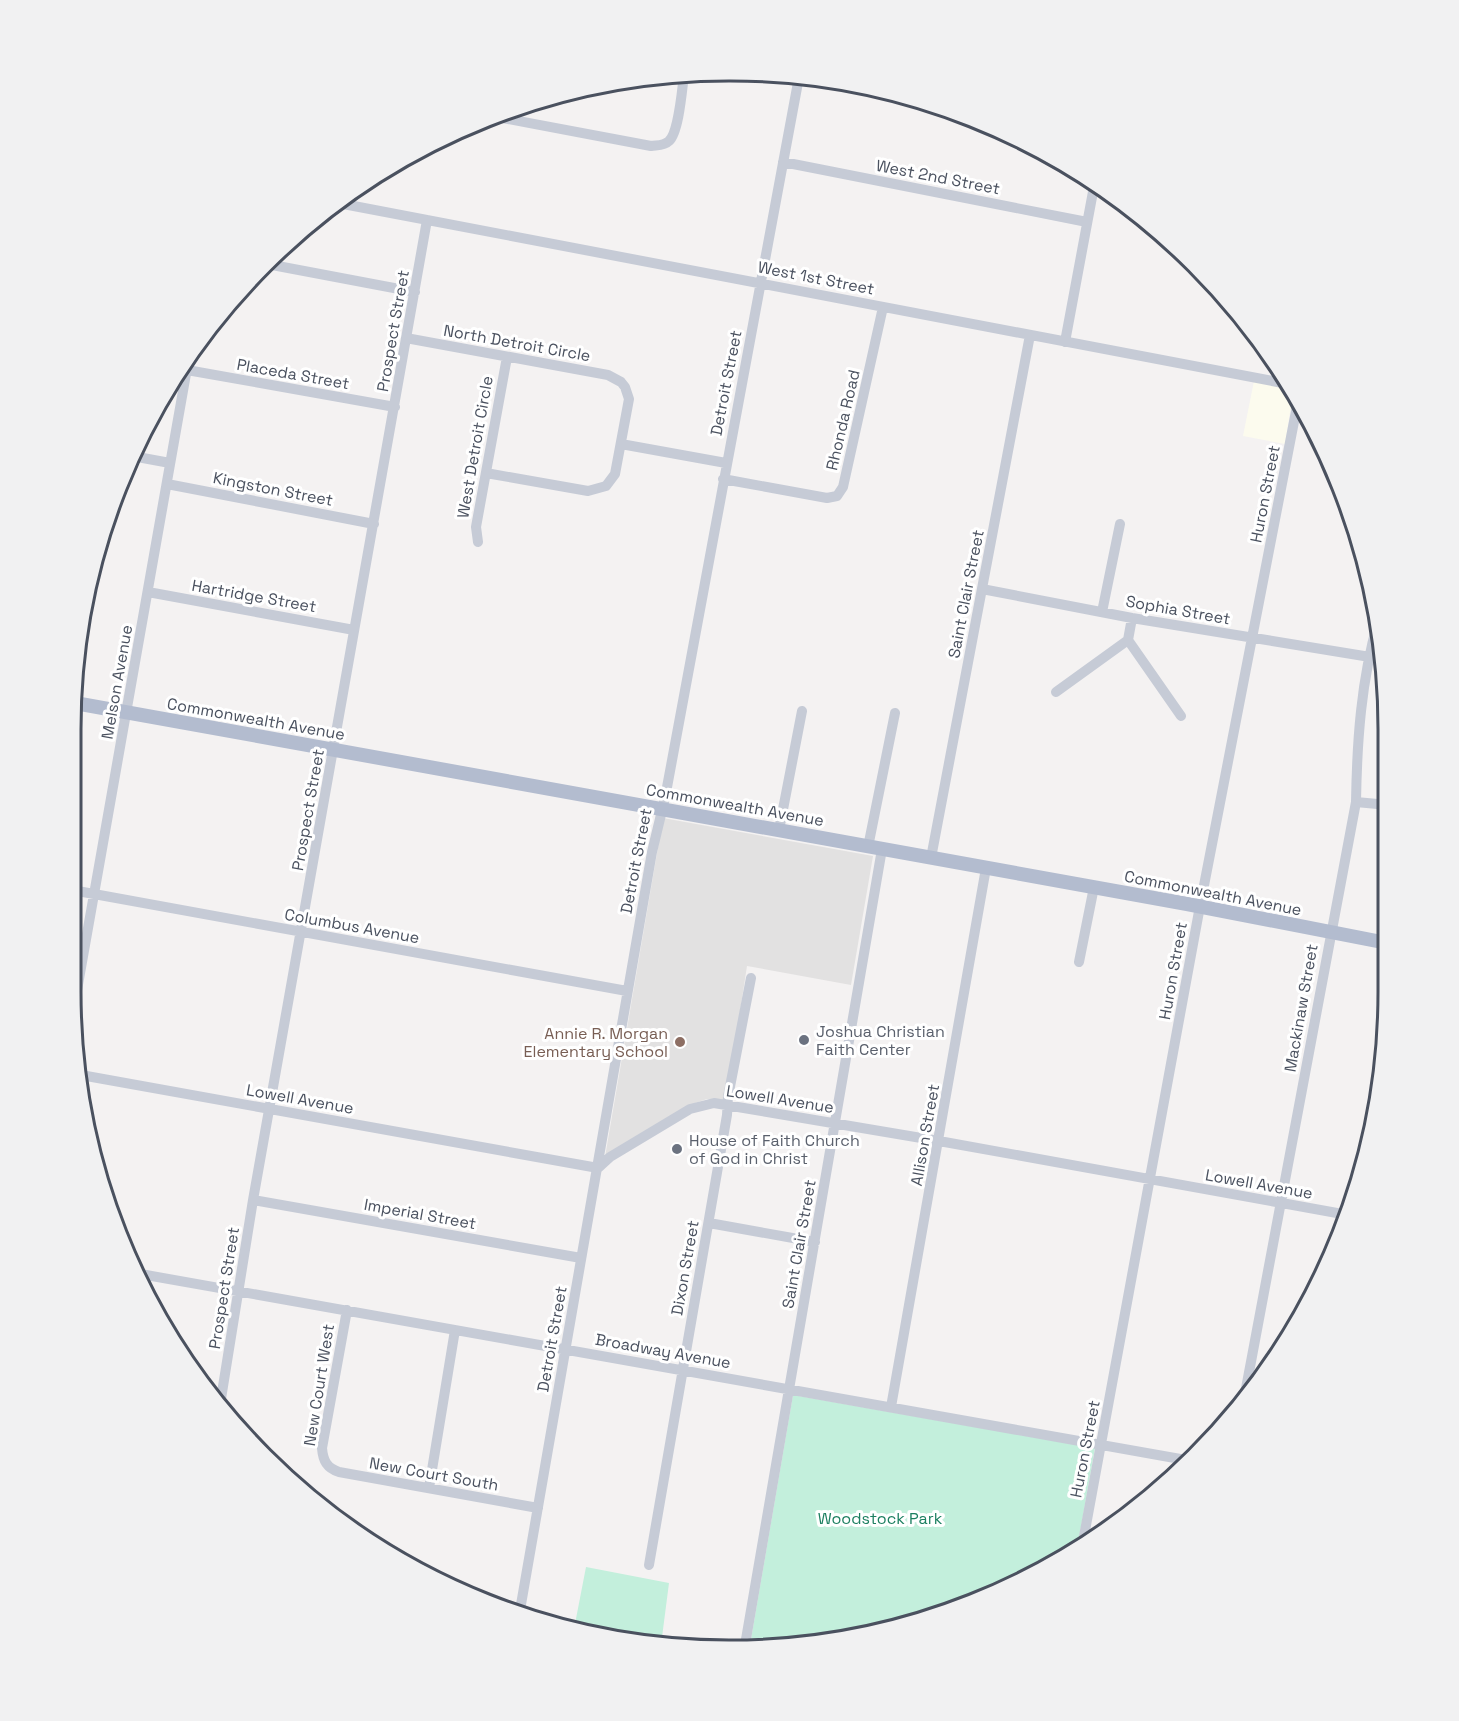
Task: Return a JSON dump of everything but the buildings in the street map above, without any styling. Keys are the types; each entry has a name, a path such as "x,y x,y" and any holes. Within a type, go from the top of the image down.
{"main road":[{"name":"Commonwealth Avenue","path":"82,704 1200,906 1378,941"}],"street":[{"path":"510,119 651,146 661,145 669,141 675,128 683,83"},
{"name":"Detroit Street","path":"521,1606 652,852 662,809 797,85"},
{"name":"West 2nd Street","path":"783,162 1087,222"},
{"path":"1065,342 1093,192"},
{"name":"West 1st Street","path":"349,205 1277,382"},
{"name":"Prospect Street","path":"222,1394 253,1200 428,220"},
{"path":"277,266 414,292"},
{"name":"Rhonda Road","path":"723,479 827,498 837,496 843,487 883,306"},
{"name":"Saint Clair Street","path":"931,858 1030,335"},
{"name":"North Detroit Circle","path":"406,338 608,375 621,382 629,399 621,444"},
{"name":"West Detroit Circle","path":"478,542 476,527 507,357"},
{"name":"Placeda Street","path":"189,371 394,407"},
{"name":"Melson Avenue","path":"81,968 185,378"},
{"name":"Huron Street","path":"1084,1534 1200,906 1296,414"},
{"path":"486,473 588,491 606,486 615,474 621,444 726,463"},
{"path":"141,458 170,463"},
{"name":"Kingston Street","path":"167,484 374,524"},
{"path":"1102,612 1120,524"},
{"name":"Sophia Street","path":"982,589 1132,618 1370,657"},
{"name":"Hartridge Street","path":"148,592 354,630"},
{"path":"1056,692 1128,640 1132,618"},
{"path":"1128,640 1181,716"},
{"name":"Mackinaw Street","path":"1247,1382 1356,801 1357,750 1372,647"},
{"path":"779,830 802,711"},
{"name":"Saint Clair Street","path":"746,1640 835,1123 896,713"},
{"path":"1356,801 1378,804"},
{"name":"Allison Street","path":"891,1407 986,868"},
{"path":"1079,962 1094,887"},
{"name":"Columbus Avenue","path":"81,892 627,991"},
{"name":"Dixon Street","path":"649,1565 751,978"},
{"name":"Lowell Avenue","path":"87,1076 598,1168 610,1157 690,1109 714,1103 1339,1213"},
{"name":"Imperial Street","path":"253,1200 581,1258"},
{"path":"709,1223 815,1242"},
{"name":"Broadway Avenue","path":"147,1275 1179,1459"},
{"name":"New Court West","path":"326,1464 322,1448 347,1310"},
{"path":"429,1488 455,1330"},
{"name":"New Court South","path":"326,1464 339,1472 538,1508"}],"shaded area":[{"path":"1254,381 1280,387 1291,405 1285,444 1243,436"},
{"name":"Annie R. Morgan Elementary School","path":"663,818 873,856 851,985 747,966 726,1102 707,1099 695,1103 605,1157"}],"green space":[{"name":"Woodstock Park","path":"793,1395 1095,1448 1079,1538 1054,1553 978,1591 897,1618 856,1628 751,1640"},
{"path":"586,1567 669,1583 662,1636 603,1628 575,1621"}],"place":[{"name":"Joshua Christian Faith Center","path":"804,1040"},
{"name":"Annie R. Morgan Elementary School","path":"680,1042"},
{"name":"House of Faith Church of God in Christ","path":"677,1149"}]}
